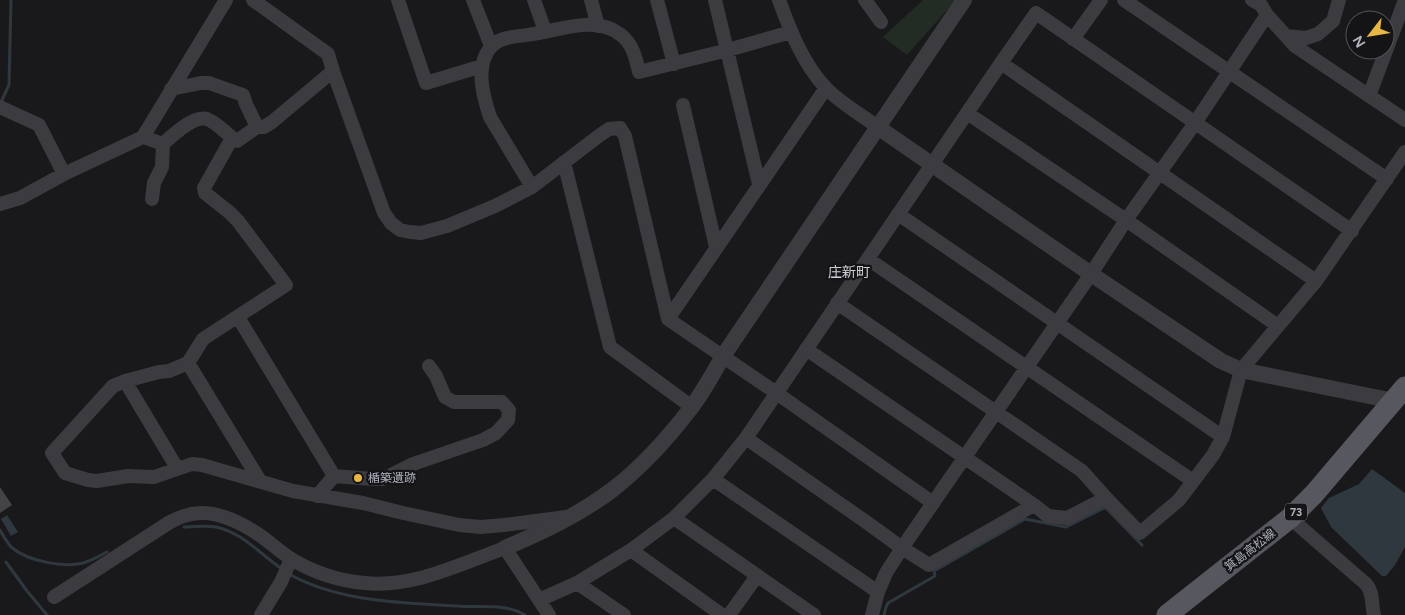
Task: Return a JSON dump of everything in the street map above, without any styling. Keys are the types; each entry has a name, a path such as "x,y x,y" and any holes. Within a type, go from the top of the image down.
{"main road":[{"name":"箕島高松線","path":"1166,615 1290,518 1314,494 1399,394"}],"street":[{"path":"0,204 20,198 64,174 143,137 226,0"},
{"path":"253,0 328,54 332,71 384,213 391,223 400,230 421,233 439,229 495,206 532,187 609,129 620,128 626,136 668,319 933,503"},
{"path":"398,0 426,83 482,66"},
{"path":"473,0 491,46"},
{"path":"534,0 545,31"},
{"path":"591,0 598,26"},
{"path":"657,0 674,64"},
{"path":"715,0 759,184"},
{"path":"779,0 791,32 808,63 826,88 879,128 1221,361 1241,370 1399,394"},
{"path":"864,0 881,22"},
{"path":"54,597 170,522 193,514 214,514 235,520 250,529 287,568 309,568 331,577 349,581 382,584 416,580 505,548 544,531 604,496 658,448 692,407 723,356 964,0"},
{"path":"1073,39 1101,0"},
{"path":"1124,0 1387,179"},
{"path":"1252,0 1261,5 1267,15 1294,46 1405,120"},
{"path":"1286,36 1306,38 1318,34 1333,21 1339,0"},
{"path":"1369,96 1405,0"},
{"path":"539,600 578,583 631,550 674,518 713,479 746,438 775,392 1036,13 1352,231"},
{"path":"872,615 878,592 886,573 902,548 1058,323 1159,172 1230,72 1267,15"},
{"path":"532,187 490,117 484,91 482,66 491,46 510,36 534,34 581,25 610,28 622,36 630,45 639,72 791,32"},
{"path":"1001,63 1316,281"},
{"path":"152,199 154,183 162,167 163,144 177,132 198,118 207,119 236,141 257,127 264,127 272,122 332,71"},
{"path":"171,89 209,83 243,95 257,127"},
{"path":"668,319 826,88"},
{"path":"683,105 716,247"},
{"path":"2,110 39,125 64,174"},
{"path":"967,113 1126,220 1278,326"},
{"path":"143,137 163,144"},
{"path":"232,138 204,188 238,221 286,285 203,339 188,363 169,371 125,381 113,386 52,453 65,473 97,481 128,476 154,477 192,464 202,465 317,496 363,503 459,525 481,527 574,515"},
{"path":"837,303 1082,471 1140,533 1179,500 1213,455 1223,437 1241,370 1316,281 1405,152"},
{"path":"564,162 610,347 692,407"},
{"path":"898,214 1223,437"},
{"path":"868,259 1193,481"},
{"path":"238,317 334,476"},
{"path":"806,349 1048,516 1067,518 1106,498"},
{"path":"188,363 260,481"},
{"path":"334,476 373,480 383,479 413,464 483,440 496,432 508,420 509,410 502,402 454,402 445,396 429,366"},
{"path":"125,381 177,468"},
{"path":"746,438 929,565 1034,505"},
{"path":"317,496 334,476"},
{"path":"713,479 878,592"},
{"path":"674,518 814,615"},
{"path":"1290,518 1371,589 1374,615"},
{"path":"505,548 549,615"},
{"path":"631,550 722,615"},
{"path":"261,615 287,568"},
{"path":"729,615 757,576"},
{"path":"578,583 624,615"}],"shaded area":[{"path":"923,0 956,0 907,55 883,37"},
{"path":"1372,469 1405,493 1405,547 1386,576 1382,576 1331,527 1321,508 1329,498 1359,484"},
{"path":"7,515 18,532 11,536 1,519"}],"building":[{"path":"0,487 12,505 0,513"}],"waterway":[{"path":"0,104 9,85 11,0"},
{"path":"884,615 888,603 935,576 934,571 1025,519 1066,527 1106,508 1142,545"},
{"path":"184,527 212,526 226,530 243,539 282,569"},
{"path":"0,530 11,547 36,560 68,565 78,564 107,552"},
{"path":"6,562 47,615"},
{"path":"289,574 308,583 350,596 415,604 501,607 525,615"}],"place":[{"name":"楯築遺跡","path":"358,478"}],"district":[{"name":"庄新町","path":"849,272"}]}
